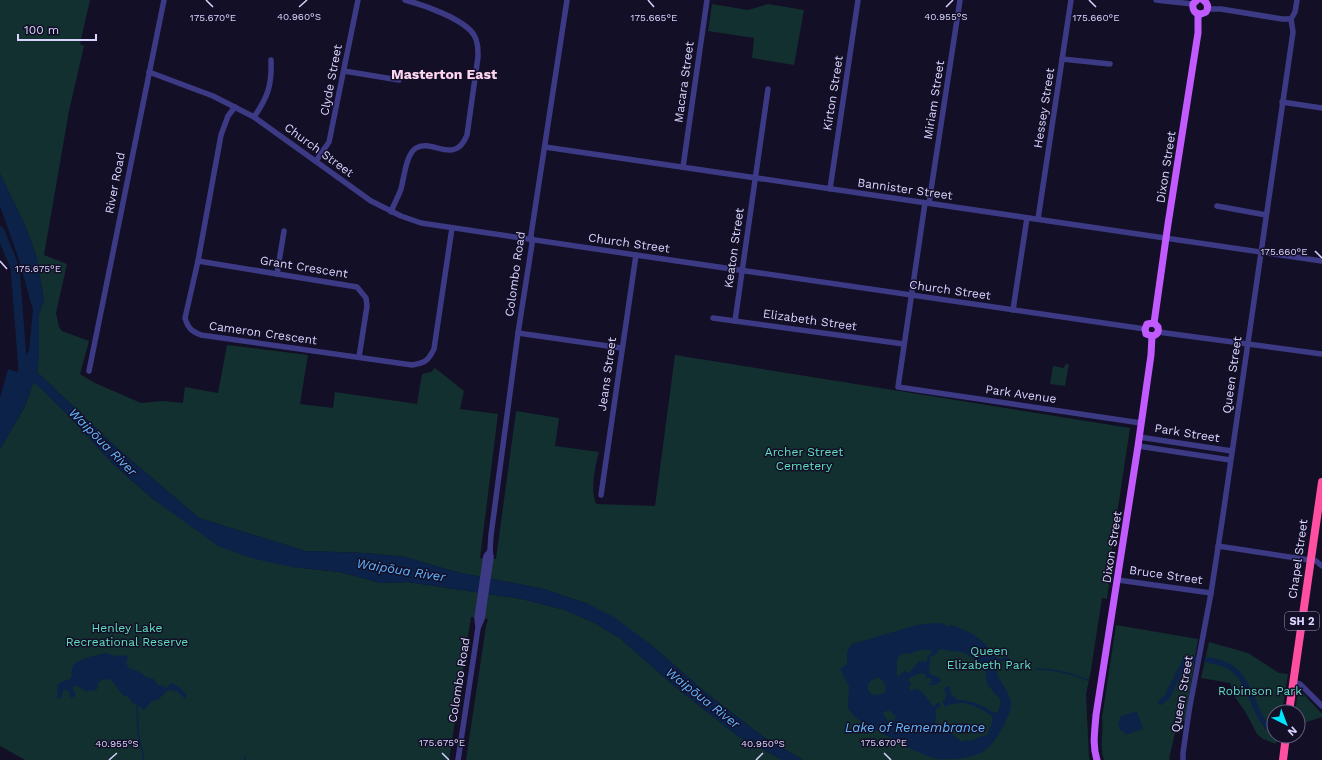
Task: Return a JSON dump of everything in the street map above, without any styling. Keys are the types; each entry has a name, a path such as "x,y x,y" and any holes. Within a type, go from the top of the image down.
{"highway":[{"name":"Chapel Street","path":"1291,704 1322,482"},
{"path":"1283,760 1285,744"}],"main road":[{"path":"1195,2 1193,9 1198,14 1204,14 1207,9 1207,4 1203,0"},
{"name":"Dixon Street","path":"1154,323 1198,33 1198,14"},
{"path":"1154,323 1158,327 1158,332 1152,336 1146,334 1145,329 1147,324 1154,323"},
{"name":"Dixon Street","path":"1097,760 1094,753 1096,715 1138,446 1151,355 1152,336"}],"street":[{"name":"River Road","path":"89,371 164,0"},
{"name":"Clyde Street","path":"316,161 329,142 358,0"},
{"path":"391,212 400,189 408,161 416,148 423,146 450,150 458,148 464,143 467,135 478,57 478,45 475,36 461,22 419,4 405,0"},
{"name":"Colombo Road","path":"458,760 489,555 518,333 567,0"},
{"name":"Macara Street","path":"683,167 707,0"},
{"name":"Kirton Street","path":"830,189 858,0"},
{"name":"Miriam Street","path":"898,387 911,296 960,0"},
{"name":"Hessey Street","path":"1038,220 1071,0"},
{"path":"1156,0 1195,2"},
{"name":"Queen Street","path":"1183,760 1189,711 1211,593 1232,451 1293,32 1291,19 1296,12 1297,0"},
{"path":"1207,9 1221,9 1282,19 1291,19"},
{"path":"1062,59 1110,64"},
{"path":"254,118 268,94 271,60"},
{"path":"344,71 399,80"},
{"name":"Church Street","path":"149,72 213,96 235,107 254,118 371,201 391,212 421,223 911,296 1145,329"},
{"name":"Keaton Street","path":"735,321 768,88"},
{"path":"1282,102 1322,108"},
{"name":"Cameron Crescent","path":"235,107 228,116 221,135 198,261 185,318 187,325 192,332 201,335 412,365 423,363 430,357 434,349 452,228"},
{"name":"Bannister Street","path":"545,147 1322,261"},
{"path":"1217,206 1266,214"},
{"path":"1013,310 1027,218"},
{"path":"277,274 284,231"},
{"name":"Jeans Street","path":"600,495 636,255"},
{"name":"Grant Crescent","path":"198,261 358,288 366,298 367,306 359,357"},
{"name":"Elizabeth Street","path":"713,318 904,344"},
{"path":"1158,332 1322,354"},
{"path":"518,333 622,348"},
{"name":"Park Avenue","path":"898,387 1141,423"},
{"name":"Park Street","path":"1139,437 1232,451"},
{"name":"Park Street","path":"1138,446 1230,460"},
{"path":"1218,546 1316,561 1322,566"},
{"name":"Bruce Street","path":"1118,580 1211,593"},
{"path":"1294,682 1300,684 1322,706"},
{"name":"Queen Street","path":"1179,760 1183,753"}],"green space":[{"path":"0,0 90,0 80,44 84,46 69,111 44,255 67,264 56,313 59,327 62,331 89,341 80,374 95,383 141,403 163,401 183,403 185,387 218,393 227,345 308,355 300,404 333,408 335,392 417,404 422,374 431,372 435,368 464,391 460,409 498,414 480,558 496,559 516,411 559,418 555,446 599,452 593,485 596,504 655,506 675,355 1130,428 1107,581 1109,584 1107,599 1102,598 1086,694 1090,760 803,760 762,736 705,692 650,644 588,604 544,589 456,572 405,557 365,553 305,551 199,518 118,449 37,372 39,355 39,314 44,300 36,255 24,223 0,174"},
{"path":"712,4 748,10 768,4 804,10 794,65 752,58 754,38 708,31"},
{"path":"1067,364 1069,364 1065,386 1050,384 1053,366 1064,368"},
{"name":"Henley Lake Recreational Reserve","path":"34,381 112,463 153,499 174,513 292,567 340,572 381,583 408,582 522,599 565,610 595,623 621,639 673,685 739,737 783,760 466,760 488,619 471,617 449,760 25,760 0,746 0,449 24,408"},
{"path":"1116,625 1198,639 1185,721 1178,720 1169,759 1171,760 1104,760 1102,749 1102,718"},
{"name":"Robinson Park","path":"1209,642 1248,653 1279,673 1288,674 1283,704 1266,704 1266,740 1257,734 1246,713 1235,697 1230,683 1201,678"},
{"path":"1298,691 1301,691 1322,714 1322,717 1306,722 1306,704 1296,704"}],"water":[{"name":"Waipōua River","path":"0,174 24,223 36,255 44,300 39,314 39,355 37,372 118,449 199,518 305,551 365,553 405,557 456,572 544,589 588,604 614,617 650,644 705,692 762,736 803,760 783,760 739,737 673,685 621,639 595,623 565,610 522,599 408,582 381,583 340,572 292,567 251,558 218,546 153,499 112,463 65,412 34,382 24,408 0,449 0,398 8,369 17,372 29,350 33,310 18,257 0,206"},
{"name":"Lake of Remembrance","path":"936,623 945,624 947,627 951,625 959,628 972,634 983,642 997,659 1006,657 1021,666 1020,668 1006,661 1000,661 997,663 997,674 1010,698 1010,711 996,738 988,748 979,754 955,759 937,759 931,757 905,746 866,724 851,713 848,708 849,686 840,669 847,664 847,652 852,644 917,625","holes":["943,649 962,652 967,654 985,668 987,684 1001,701 998,712 995,713 972,702 957,700 956,697 952,696 949,687 947,686 943,690 946,692 945,700 942,701 945,707 953,704 964,703 977,707 990,715 992,717 992,721 987,735 962,742 949,731 948,727 939,727 935,721 935,710 941,706 940,703 937,703 934,707 925,695 918,689 911,691 909,688 911,683 908,680 911,677 921,673 925,674 926,678 931,678 932,680 929,685 935,685 941,681 940,678 930,674 929,669 930,657 937,654 937,651","920,650 930,650 932,653 927,657 927,661 919,661 909,673 904,671 897,676 897,659 904,653 908,654","880,678 885,684 886,690 883,694 872,695 868,690 868,684 872,680","890,711 896,717 893,722 889,722 883,714 884,712"]},
{"path":"105,653 117,656 124,655 128,657 126,664 130,669 138,671 146,677 154,679 158,686 161,685 167,688 170,683 178,686 187,695 185,699 178,692 170,690 158,700 152,701 144,710 137,704 132,703 127,696 123,695 114,683 107,679 98,683 97,690 86,691 76,685 73,689 76,694 74,697 71,698 69,692 65,689 61,699 57,698 58,684 71,678 72,669 77,662"},
{"path":"1137,711 1143,729 1125,735 1124,732 1120,730 1118,724 1120,720 1119,717"}],"waterway":[{"path":"0,231 15,268 22,373"},
{"path":"1161,702 1167,697 1185,661 1194,659"},
{"path":"1207,660 1223,663 1234,670 1248,689 1258,712 1266,725"},
{"path":"1037,669 1063,672 1088,680"},
{"path":"137,704 138,732 144,760"}],"district":[{"name":"Masterton East","path":"444,74"}],"park label":[{"name":"Archer Street Cemetery","path":"804,459"},
{"name":"Queen Elizabeth Park","path":"989,658"}]}
